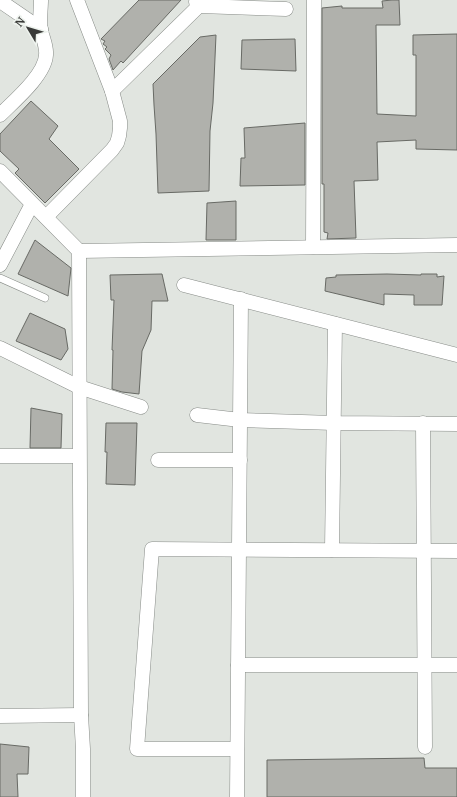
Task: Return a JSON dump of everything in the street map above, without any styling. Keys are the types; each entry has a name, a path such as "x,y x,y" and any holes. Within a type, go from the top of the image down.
{"street":[{"path":"0,115 34,81 43,68 46,55 41,29 41,0"},
{"path":"46,218 112,150 119,136 120,121 112,90 77,0"},
{"path":"313,247 314,0"},
{"path":"0,1 41,29"},
{"path":"112,90 200,2 286,9"},
{"path":"0,171 78,251 80,715 83,749 83,797"},
{"path":"0,265 32,204"},
{"path":"78,251 457,245"},
{"path":"184,285 457,355"},
{"path":"237,797 241,299"},
{"path":"332,550 335,324"},
{"path":"0,348 79,387 141,407"},
{"path":"197,415 240,420 334,423 457,424"},
{"path":"423,423 425,747"},
{"path":"0,456 79,456"},
{"path":"158,460 240,460"},
{"path":"238,749 137,749 152,549 457,551"},
{"path":"238,665 457,665"},
{"path":"0,716 80,715"}],"lane":[{"path":"0,278 45,298"}],"building":[{"path":"139,0 181,0 123,63 121,61 113,70 109,59 111,55 105,49 107,47 103,44 105,41 101,39"},
{"path":"399,0 400,25 376,25 377,114 416,116 416,55 413,55 413,35 457,34 457,150 416,149 416,140 377,142 378,180 354,181 356,238 327,239 328,233 324,232 324,184 322,184 322,8 342,6 342,8 383,8 382,1"},
{"path":"216,35 213,103 210,131 209,191 158,193 153,84 200,37"},
{"path":"295,39 296,71 241,69 242,40"},
{"path":"31,101 58,126 49,139 79,169 45,203 15,173 19,169 0,151 0,134"},
{"path":"305,123 305,185 240,186 241,158 245,158 244,128"},
{"path":"236,201 236,240 206,240 207,203"},
{"path":"35,240 71,268 68,296 18,274"},
{"path":"162,274 168,301 152,301 151,330 142,351 139,394 112,389 114,300 111,300 110,275"},
{"path":"437,274 437,277 444,276 442,305 414,305 414,295 384,294 384,305 325,291 326,278 336,277 336,275"},
{"path":"30,313 65,329 68,349 61,360 16,341"},
{"path":"31,408 62,414 61,448 30,448"},
{"path":"106,423 137,423 135,485 106,484"},
{"path":"0,744 29,747 28,774 17,774 18,797 0,797"},
{"path":"424,758 425,768 457,768 457,797 267,797 267,760"}]}
